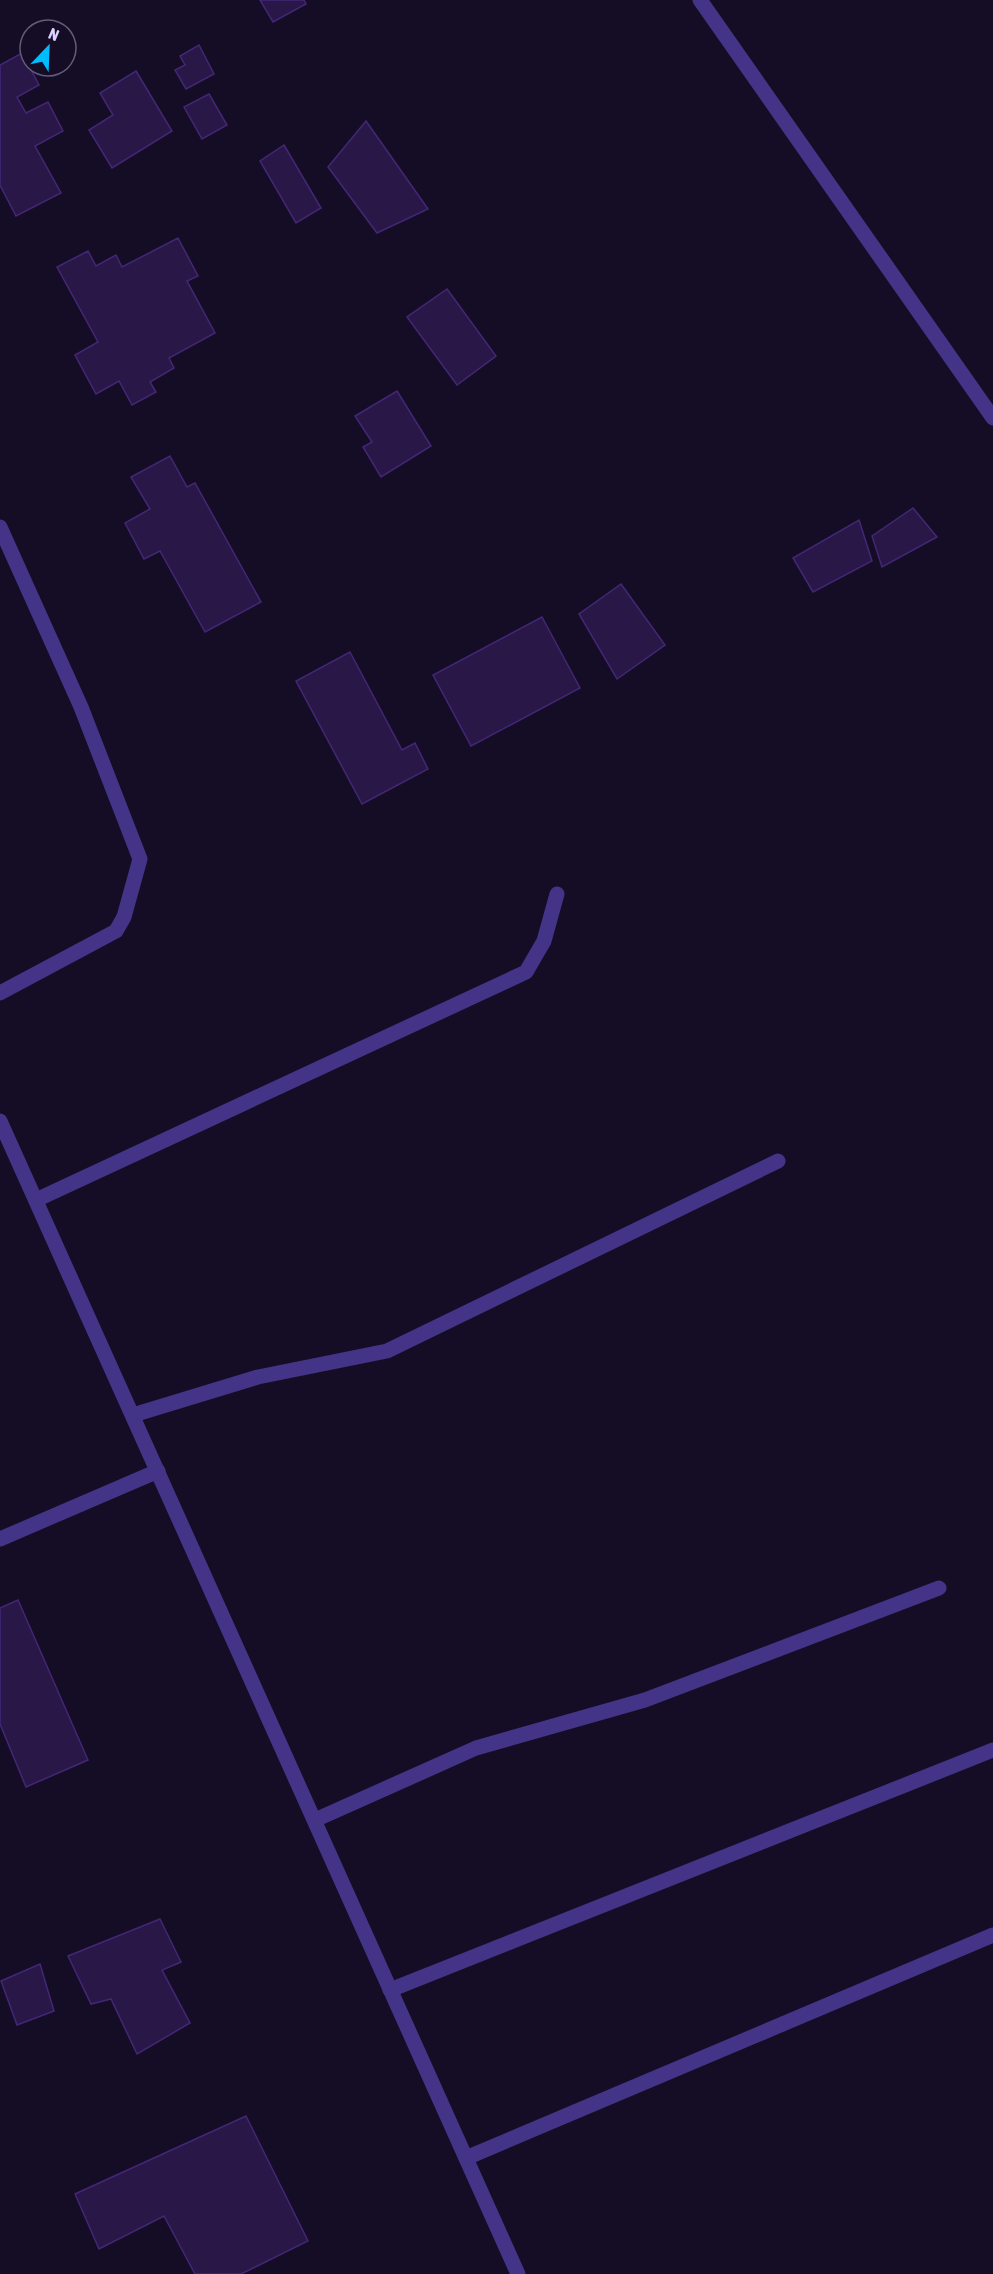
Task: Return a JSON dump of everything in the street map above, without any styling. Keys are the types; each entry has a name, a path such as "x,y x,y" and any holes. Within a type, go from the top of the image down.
{"street":[{"path":"700,0 993,418"},
{"path":"0,526 81,707 140,859 124,917 116,931 0,993"},
{"path":"36,1200 526,972 544,941 557,894"},
{"path":"0,1121 518,2274"},
{"path":"133,1415 258,1377 387,1352 778,1161"},
{"path":"0,1539 158,1472"},
{"path":"315,1820 476,1748 645,1700 939,1587"},
{"path":"390,1990 993,1750"},
{"path":"466,2158 993,1935"}],"building":[{"path":"260,0 304,0 306,4 273,22"},
{"path":"199,45 214,74 186,89 175,70 185,65 180,56"},
{"path":"18,55 18,78 35,78 39,85 17,97 26,113 48,102 63,131 35,146 61,193 16,216 0,185 0,65"},
{"path":"136,71 172,131 112,168 89,130 113,115 100,93"},
{"path":"209,94 227,125 202,139 184,107"},
{"path":"366,121 428,209 377,233 328,167"},
{"path":"284,145 321,208 296,223 260,161"},
{"path":"178,238 198,276 187,281 215,333 169,358 174,368 150,382 156,392 132,405 119,381 96,394 75,355 98,342 57,267 88,251 96,266 116,255 122,267"},
{"path":"447,289 496,356 457,385 407,317"},
{"path":"397,391 431,446 381,477 363,447 372,442 355,416"},
{"path":"170,456 187,487 195,483 261,602 205,632 160,551 144,559 125,523 150,509 131,477"},
{"path":"913,508 937,537 882,567 872,536"},
{"path":"859,520 872,561 813,592 793,558"},
{"path":"621,584 665,645 617,679 579,614"},
{"path":"542,617 580,688 471,746 433,675"},
{"path":"350,652 402,750 415,743 428,769 362,804 296,681"},
{"path":"18,1600 88,1760 26,1787 0,1724 0,1608"},
{"path":"160,1919 181,1962 162,1970 190,2023 137,2054 111,1999 91,2004 68,1956"},
{"path":"40,1964 54,2011 17,2025 1,1981"},
{"path":"246,2116 308,2241 241,2274 195,2274 164,2216 99,2249 75,2194"}]}
